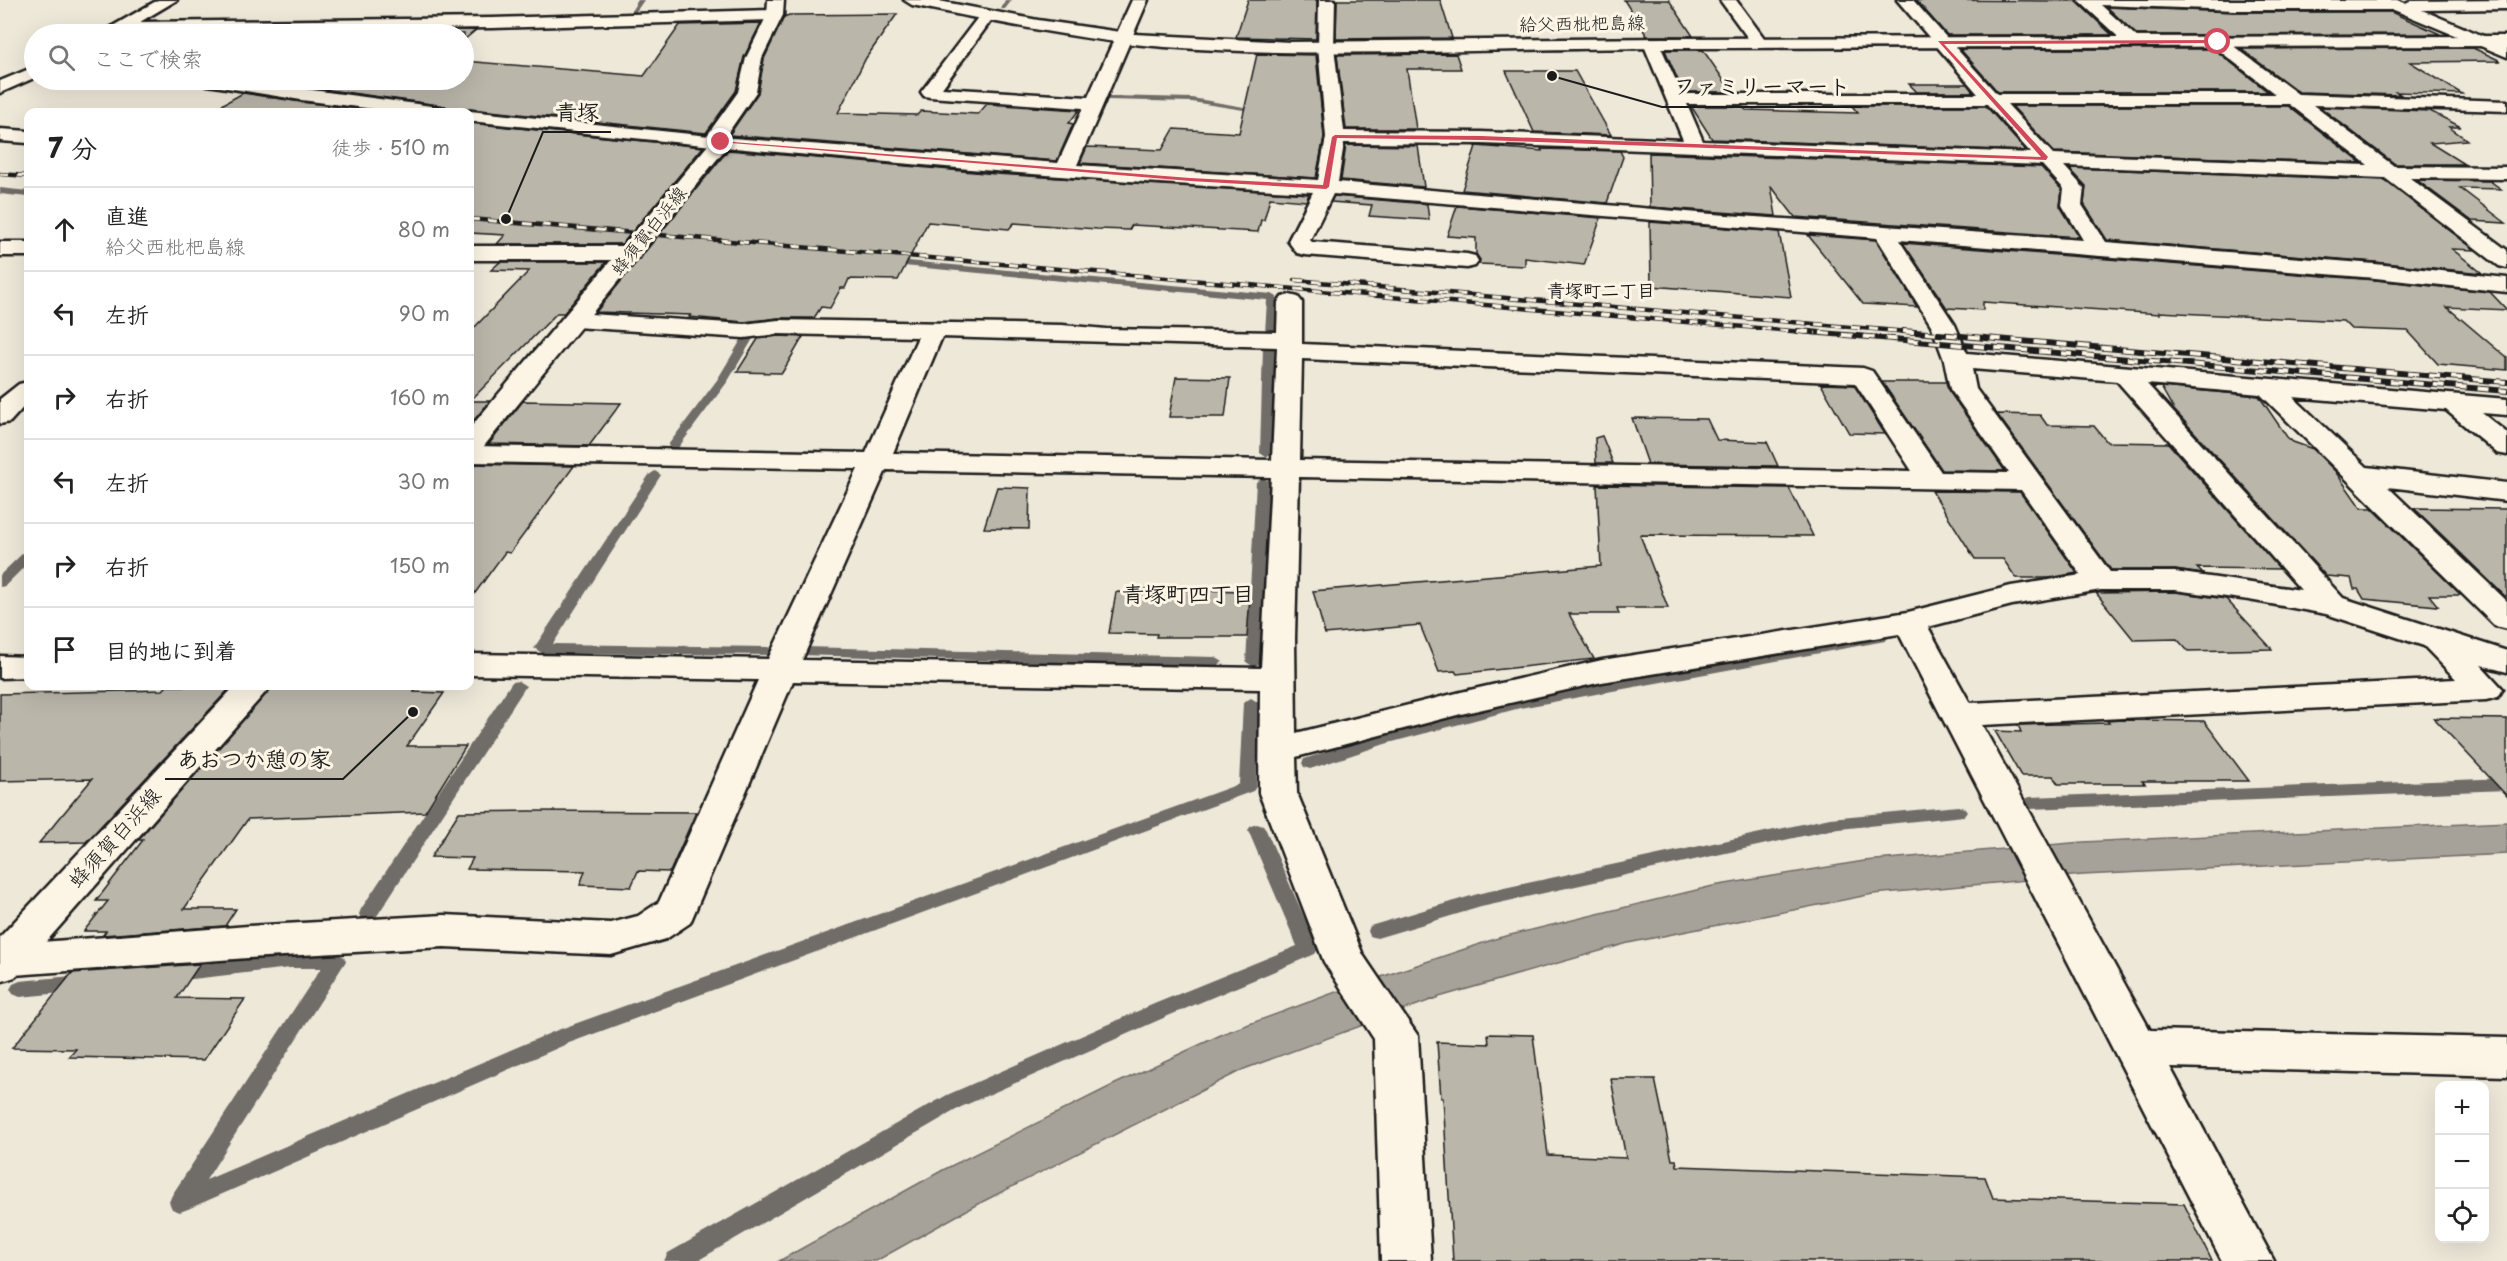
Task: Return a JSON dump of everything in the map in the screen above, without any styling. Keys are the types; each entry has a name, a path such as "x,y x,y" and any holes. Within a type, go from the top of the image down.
{"street":[{"path":"125,24 169,0"},
{"name":"給父西枇杷島線","path":"912,0 1051,28 1123,38 1238,46 1759,42 2507,41"},
{"path":"1065,170 1140,0"},
{"path":"1327,0 1326,47 1335,137 1326,187 1299,241 1305,248 1467,261"},
{"path":"1728,0 1759,42"},
{"path":"1905,0 2074,188 2072,205 2099,248"},
{"path":"2087,0 2507,4"},
{"path":"2087,0 2133,42"},
{"path":"2392,4 2507,52"},
{"path":"400,24 493,23 776,7"},
{"name":"蜂須賀白浜線","path":"474,441 631,253 717,142 747,92 754,58 776,7"},
{"path":"987,15 930,92 1094,103"},
{"path":"2218,42 2507,261"},
{"path":"1651,43 1696,147"},
{"path":"12,66 24,66"},
{"path":"0,88 24,77"},
{"path":"272,90 404,108"},
{"path":"1676,99 2294,99 2507,106"},
{"path":"474,116 717,142 2099,248 2375,271 2507,285"},
{"path":"0,135 24,138"},
{"path":"1335,137 1481,138 2390,172 2507,173"},
{"path":"1884,233 1943,325 1957,360 1963,389 2101,581"},
{"path":"0,249 24,249"},
{"path":"474,253 631,253"},
{"path":"1290,302 1287,468 1277,679 1278,793 1345,962 1396,1036 1406,1261"},
{"path":"575,320 744,331 778,327 933,330 1290,345 1863,376 1932,480"},
{"path":"2,963 248,942 444,931 611,939 651,928 675,912 780,670 933,330"},
{"path":"1957,360 2507,408"},
{"path":"2124,374 2332,605"},
{"path":"2268,387 2507,619"},
{"path":"0,416 12,401 24,393"},
{"path":"2454,403 2507,447"},
{"path":"474,454 2029,482"},
{"path":"2359,475 2507,492"},
{"path":"1278,750 1461,703 1602,671 1909,622 2011,596 2101,581 2175,581 2249,590 2332,605 2493,657 2507,631"},
{"path":"1909,622 2249,1261"},
{"path":"1960,715 2486,689 2434,638"},
{"path":"474,664 1277,679"},
{"path":"0,667 24,667"},
{"name":"蜂須賀白浜線","path":"2,963 250,690"},
{"path":"2137,1048 2507,1058"}],"shaded area":[{"path":"2507,822 2507,854 2083,875 1873,894 1628,943 1439,997 1244,1069 974,1206 876,1261 779,1261 943,1170 1113,1085 1225,1033 1336,992 1498,938 1713,886 1864,861 2083,842"}],"building":[{"path":"1248,0 1317,0 1316,39 1236,37"},
{"path":"1337,0 1440,0 1452,38 1336,39"},
{"path":"1624,0 1669,0 1693,36 1647,36"},
{"path":"1916,0 2076,1 2112,35 1947,35"},
{"path":"2107,7 2235,12 2391,12 2440,34 2137,35"},
{"path":"897,14 866,58 838,113 917,115 921,111 978,114 987,104 1079,110 1069,123 1073,124 1057,161 729,135 758,93 764,59 784,17 789,15"},
{"path":"761,23 744,57 736,91 706,133 474,108 447,108 329,90 474,90 474,62 644,76 680,25"},
{"path":"2473,48 2501,61 2410,62 2462,94 2396,92 2401,95 2299,92 2241,49"},
{"path":"1960,49 2214,49 2268,92 1998,92"},
{"path":"1665,50 1703,50 1732,92 1683,92"},
{"path":"1257,54 1316,55 1324,137 1316,178 1080,163 1087,147 1162,150 1174,129 1239,133"},
{"path":"1456,54 1461,69 1407,69 1416,129 1346,129 1337,55"},
{"path":"1506,71 1575,71 1611,135 1534,132"},
{"path":"1909,84 1967,84 1973,92 1917,92"},
{"path":"243,93 351,108 216,108"},
{"path":"1691,106 1741,106 1746,110 1858,113 1852,106 1986,106 2026,151 1712,139"},
{"path":"2012,106 2288,106 2361,163 2054,152"},
{"path":"2320,107 2430,111 2461,127 2449,127 2467,140 2430,143 2464,164 2395,164"},
{"path":"474,123 703,147 622,244 497,244 505,235 474,233"},
{"path":"1346,145 1418,146 1424,187 1341,180"},
{"path":"1476,146 1542,151 1541,149 1620,151 1623,157 1607,203 1462,190"},
{"path":"728,150 996,174 1309,194 1306,201 1270,198 1258,232 1132,225 1129,230 1097,229 1014,223 1009,229 928,222 898,280 849,279 830,308 821,307 814,318 778,318 744,322 689,317 691,315 596,312"},
{"path":"1649,153 2041,167 2062,190 2060,206 2079,237 1795,217 1771,186 1776,216 1650,207"},
{"path":"2069,168 2384,180 2475,250 2452,249 2482,273 2107,240 2084,204 2086,186"},
{"path":"2417,180 2490,181 2501,189 2460,188 2506,223 2472,221"},
{"path":"1334,196 1427,204 1429,220 1369,216 1372,205 1331,202"},
{"path":"1457,206 1601,218 1584,265 1525,258 1525,266 1479,264 1480,260 1476,254 1476,238 1447,236"},
{"path":"1650,222 1779,232 1791,297 1651,286"},
{"path":"1808,235 1876,240 1917,307 1863,304"},
{"path":"1903,243 2375,280 2490,292 2507,310 2447,307 2507,358 2507,370 2438,364 2408,331 2351,329 2343,321 2159,312 2160,314 1983,302 1983,310 1947,308"},
{"path":"500,262 606,262 564,313 557,313 474,397 474,328 529,271 491,270"},
{"path":"778,336 803,337 782,373 737,372 758,339"},
{"path":"1176,377 1230,378 1225,417 1169,417"},
{"path":"1882,382 1946,382 1948,390 2005,471 1942,470"},
{"path":"1821,384 1854,385 1885,434 1849,433"},
{"path":"2161,387 2259,396 2287,437 2293,442 2313,449 2335,471 2361,508 2372,508 2461,595 2429,595 2438,606 2364,599 2358,589 2354,589 2351,578 2326,576 2174,410"},
{"path":"474,401 490,401 474,420"},
{"path":"523,401 621,403 589,446 489,444"},
{"path":"1997,414 2040,415 2047,425 2094,426 2107,442 2168,443 2280,569 2197,568 2203,574 2175,570 2111,570"},
{"path":"1632,418 1707,419 1717,440 1767,442 1778,466 1648,464"},
{"path":"1602,436 1613,463 1596,463 1595,438"},
{"path":"474,464 574,466 510,553 505,552 474,595"},
{"path":"1597,485 1789,488 1813,536 1640,535 1668,608 1617,608 1619,614 1569,614 1594,659 1457,674 1455,671 1439,672 1420,625 1325,634 1313,591 1601,566"},
{"path":"997,487 1030,488 1029,529 984,528"},
{"path":"1932,491 2020,492 2077,573 2049,578 2016,578 2003,559 1975,559"},
{"path":"2414,508 2507,509 2507,596 2505,596"},
{"path":"1141,589 1247,591 1247,597 1250,597 1247,637 1156,637 1157,634 1109,633 1116,592 1140,593"},
{"path":"2175,592 2226,599 2272,649 2188,651 2177,639 2134,640 2096,593"},
{"path":"228,690 86,842 39,843 92,779 0,781 0,694"},
{"path":"269,690 416,690 414,692 444,693 407,746 466,746 425,812 248,819 184,909 236,909 225,926 103,935 106,931 84,931 108,901 96,901 143,840 138,840"},
{"path":"2434,718 2507,719 2507,796"},
{"path":"2107,721 2204,721 2249,781 2058,784 2053,776 2021,776 1995,731 2021,732 2018,725 2109,723"},
{"path":"459,812 696,812 670,872 638,871 631,887 580,885 585,871 467,869 473,858 431,857"},
{"path":"200,964 177,998 245,999 204,1060 69,1057 76,1049 12,1048 72,973"},
{"path":"1488,1034 1533,1035 1548,1155 1626,1158 1611,1079 1655,1079 1672,1160 1676,1160 1677,1166 1985,1177 1993,1198 2184,1204 2212,1261 1453,1261 1443,1098 1441,1098 1437,1042 1489,1044"}],"waterway":[{"path":"641,0 630,15 649,14"},
{"path":"1003,8 1009,0"},
{"path":"960,63 942,88 962,90"},
{"path":"1111,98 1192,100 1263,111"},
{"path":"0,191 24,194"},
{"path":"886,262 1272,297 1271,333"},
{"path":"674,445 722,381 748,337"},
{"path":"1266,453 1269,346"},
{"path":"655,475 542,648 768,652"},
{"path":"1254,662 1263,482"},
{"path":"0,583 24,560"},
{"path":"1310,763 1379,740 1520,703 1664,675 1880,638"},
{"path":"804,652 1215,662"},
{"path":"368,914 518,686"},
{"path":"175,973 290,961 336,961 180,1202 562,1037 1247,787 1251,703"},
{"path":"2030,803 2507,784"},
{"path":"1377,931 1481,900 1830,824 1958,812"},
{"path":"676,1261 954,1101 1161,1010 1308,949 1257,830"},
{"path":"20,989 82,983"}],"railway":[{"path":"0,174 24,176"},
{"path":"474,219 1816,333"},
{"path":"1295,280 1920,333"},
{"path":"1798,331 2507,391"},
{"path":"1903,331 2507,382"}],"place":[{"name":"ファミリーマート","path":"1552,76"},
{"name":"青塚","path":"506,219"},
{"name":"あおつか憩の家","path":"413,712"}],"district":[{"name":"青塚町二丁目","path":"1601,291"},
{"name":"青塚町四丁目","path":"1188,594"}],"route":[{"path":"721,142 805,147 1190,180 1326,187 1335,137 1481,138 2046,159 1940,42 2218,42"}]}
